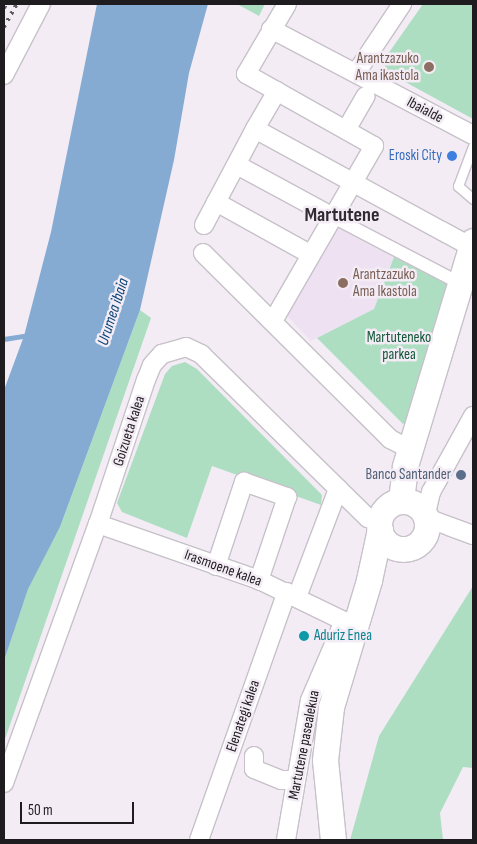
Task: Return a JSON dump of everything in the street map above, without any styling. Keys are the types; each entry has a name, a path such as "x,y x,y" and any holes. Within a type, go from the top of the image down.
{"main road":[{"path":"401,500 410,449 472,244"},
{"path":"399,548 386,542 380,525 384,510 401,500 419,506 427,518"},
{"name":"Martutene pasealekua","path":"351,622 369,580 381,561 399,548 407,548 421,541 426,534 427,518"},
{"name":"Martutene pasealekua","path":"369,580 380,525"},
{"path":"334,840 325,760 331,707 351,622"}],"street":[{"path":"4,75 42,4"},
{"path":"273,321 374,146 246,74 271,29 288,4"},
{"path":"356,72 402,4"},
{"name":"Ibaialde","path":"271,29 473,135"},
{"path":"204,225 277,91"},
{"path":"346,130 366,96"},
{"path":"255,129 353,184 472,244"},
{"path":"237,165 459,283"},
{"path":"216,202 310,254"},
{"path":"203,253 390,439 410,449"},
{"name":"Goizueta kalea","path":"4,783 98,524 152,365 162,354 186,347 201,354 368,518 380,525"},
{"path":"473,416 431,492 427,518 473,533"},
{"path":"216,566 244,482 287,497 259,580"},
{"path":"292,595 338,489"},
{"name":"Irasmoene kalea","path":"98,524 259,580 351,622"},
{"name":"Elenategi kalea","path":"199,840 292,595"},
{"name":"Martutene pasealekua","path":"286,840 310,700 351,622"},
{"path":"254,756 254,769 281,780 296,780"}],"lane":[{"path":"473,146 458,186 473,200"}],"shaded area":[{"name":"Arantzazuko Ama Ikastola","path":"336,227 394,257 374,309 311,341 285,314"}],"green space":[{"path":"237,4 265,4 259,16"},
{"name":"Arantzazuko Ama ikastola","path":"423,4 473,4 473,119 387,72 383,61"},
{"name":"Martuteneko parkea","path":"394,257 450,286 409,421 403,424 317,338 374,309"},
{"path":"140,310 151,318 4,742 4,661 28,588 60,527"},
{"path":"185,362 197,369 322,495 321,505 212,466 187,538 122,512 117,503 165,374 172,366"},
{"path":"473,586 473,768 463,767 440,813 443,840 350,840 379,736"}],"water":[{"name":"Urumea ibaia","path":"97,4 208,4 189,73 174,160 140,310 60,527 28,589 4,661 4,390 24,336 51,232"}],"waterway":[{"path":"4,339 30,335"}],"railway":[{"path":"4,8 6,4"},
{"path":"4,27 17,4"}],"place":[{"name":"Arantzazuko Ama ikastola","path":"429,67"},
{"name":"Eroski City","path":"452,156"},
{"name":"Arantzazuko Ama Ikastola","path":"343,283"},
{"name":"Banco Santander","path":"461,475"},
{"name":"Aduriz Enea","path":"304,636"}],"district":[{"name":"Martutene","path":"342,215"}]}
